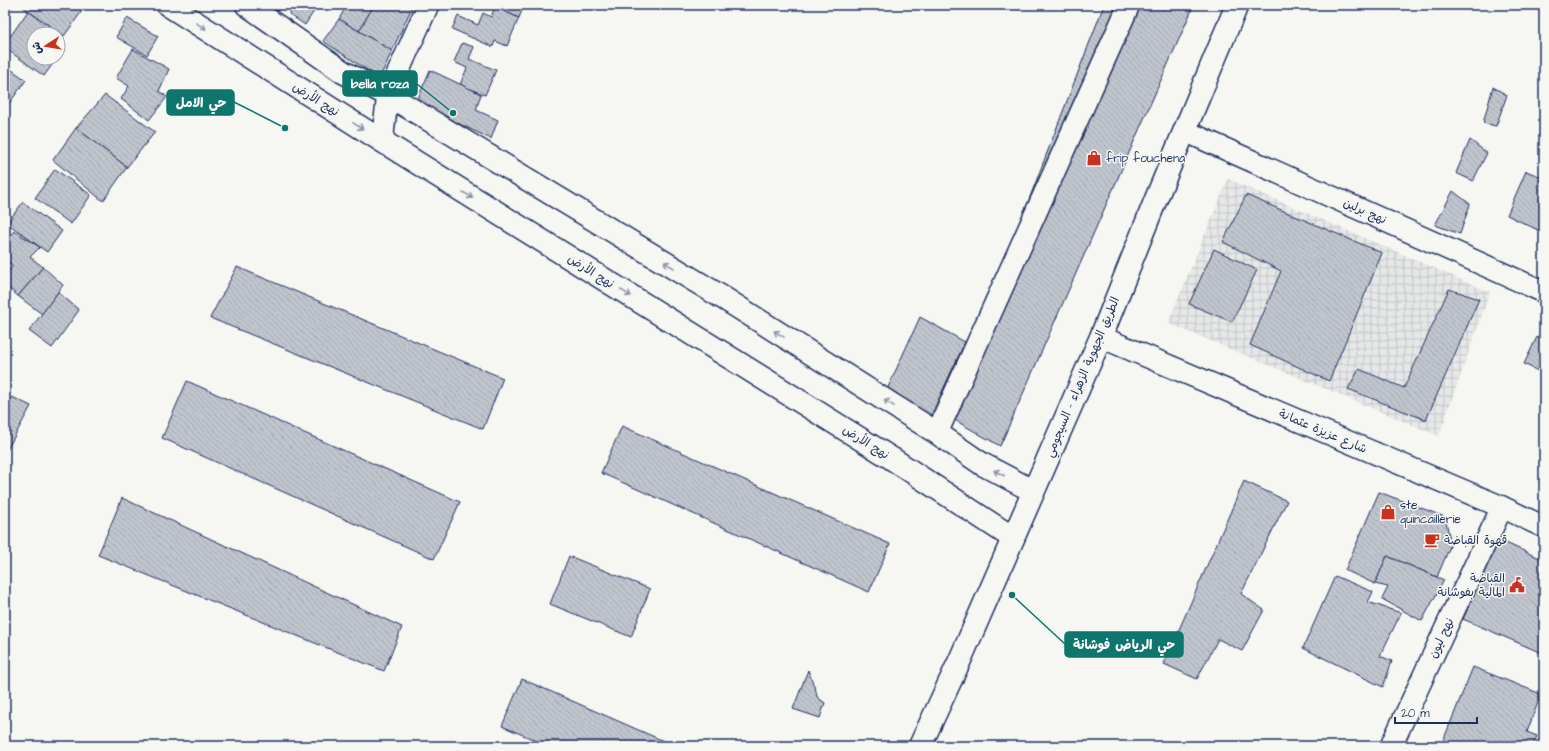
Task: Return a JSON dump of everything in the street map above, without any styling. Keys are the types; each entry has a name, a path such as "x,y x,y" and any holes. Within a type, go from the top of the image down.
{"street":[{"name":"نهج الأرض","path":"168,5 382,141 891,458 1013,538"},
{"path":"247,5 343,72 388,95 725,299 938,433 982,464 1033,491"},
{"path":"382,141 388,95 428,5"},
{"path":"938,433 1129,5"},
{"name":"الطريق الجهوية الزهراء - السيجومي","path":"920,746 960,660 1101,337 1156,199 1237,5"},
{"name":"نهج برلين","path":"1185,131 1544,292"},
{"name":"شارع عزيزة عثمانة","path":"1101,337 1502,507 1544,527"},
{"name":"نهح ليون","path":"1391,746 1502,507"}],"shaded area":[{"path":"1228,179 1490,292 1439,436 1168,323"}],"building":[{"path":"20,5 73,5 82,11 66,33 66,26 50,26"},
{"path":"269,5 281,5 278,11"},
{"path":"295,5 318,5 305,25 289,14"},
{"path":"347,5 374,5 359,31 339,19"},
{"path":"374,5 413,5 392,51 359,31"},
{"path":"495,5 524,5 519,18 495,7 498,6"},
{"path":"1104,5 1194,5 1000,446 946,415"},
{"path":"495,7 519,18 507,46 495,41 493,47 452,29 458,16 478,25 483,13 491,17"},
{"path":"28,11 50,26 26,26 26,63 5,48 5,44"},
{"path":"127,18 158,36 147,55 116,37"},
{"path":"339,19 392,51 382,73 375,75 323,41"},
{"path":"462,43 474,47 469,59 496,70 485,95 460,85 467,68 454,62"},
{"path":"133,49 169,69 159,91 167,97 149,120 121,99 129,86 116,78"},
{"path":"5,65 26,80 5,109"},
{"path":"30,66 51,66 44,76"},
{"path":"430,70 481,94 476,110 498,120 491,139 416,103"},
{"path":"1493,87 1507,95 1496,126 1483,123"},
{"path":"105,95 155,132 127,167 76,128"},
{"path":"76,128 127,167 103,201 53,160"},
{"path":"1470,140 1487,153 1473,181 1456,173"},
{"path":"55,169 91,195 71,224 35,198"},
{"path":"1526,171 1544,178 1544,233 1507,215"},
{"path":"1453,191 1470,204 1460,234 1435,225"},
{"path":"1246,195 1382,253 1329,381 1250,345 1281,271 1223,242"},
{"path":"23,202 62,231 47,252 7,223"},
{"path":"14,231 40,247 30,257 43,267 18,296 5,285 5,275 13,266 5,259 5,241"},
{"path":"1214,249 1257,270 1232,322 1189,304"},
{"path":"43,267 63,285 42,314 18,296"},
{"path":"237,267 503,378 483,429 210,318"},
{"path":"1449,289 1479,299 1426,420 1348,389 1359,369 1404,388"},
{"path":"58,292 79,310 52,348 29,331"},
{"path":"920,317 965,342 928,422 885,394"},
{"path":"1537,337 1544,340 1544,374 1524,364"},
{"path":"187,381 460,502 434,559 162,438"},
{"path":"12,397 31,406 7,450 5,449 5,407"},
{"path":"622,426 890,544 869,592 601,473"},
{"path":"1244,481 1287,501 1241,594 1264,610 1242,651 1218,639 1197,679 1164,664"},
{"path":"1379,492 1445,517 1451,544 1437,577 1387,556 1375,584 1345,570"},
{"path":"122,498 402,627 384,671 98,555"},
{"path":"1499,540 1544,560 1544,654 1463,619"},
{"path":"569,556 650,589 631,637 550,604"},
{"path":"1387,556 1444,580 1422,621 1382,599 1388,587 1375,584"},
{"path":"1335,576 1373,592 1368,602 1401,613 1380,656 1392,661 1383,687 1303,648"},
{"path":"1473,667 1541,694 1527,732 1537,736 1533,746 1441,746"},
{"path":"808,670 817,697 825,703 820,718 793,709"},
{"path":"522,679 675,746 549,746 502,726"}],"place":[{"name":"bella roza","path":"453,113"},
{"name":"حي الامل","path":"285,128"},
{"name":"frip fouchena","path":"1094,158"},
{"name":"ste quincaillerie","path":"1388,512"},
{"name":"قهوة القباضة","path":"1432,540"},
{"name":"القباضة المالية بفوشانة","path":"1517,585"},
{"name":"حي الرياض فوشانة","path":"1012,595"}]}
